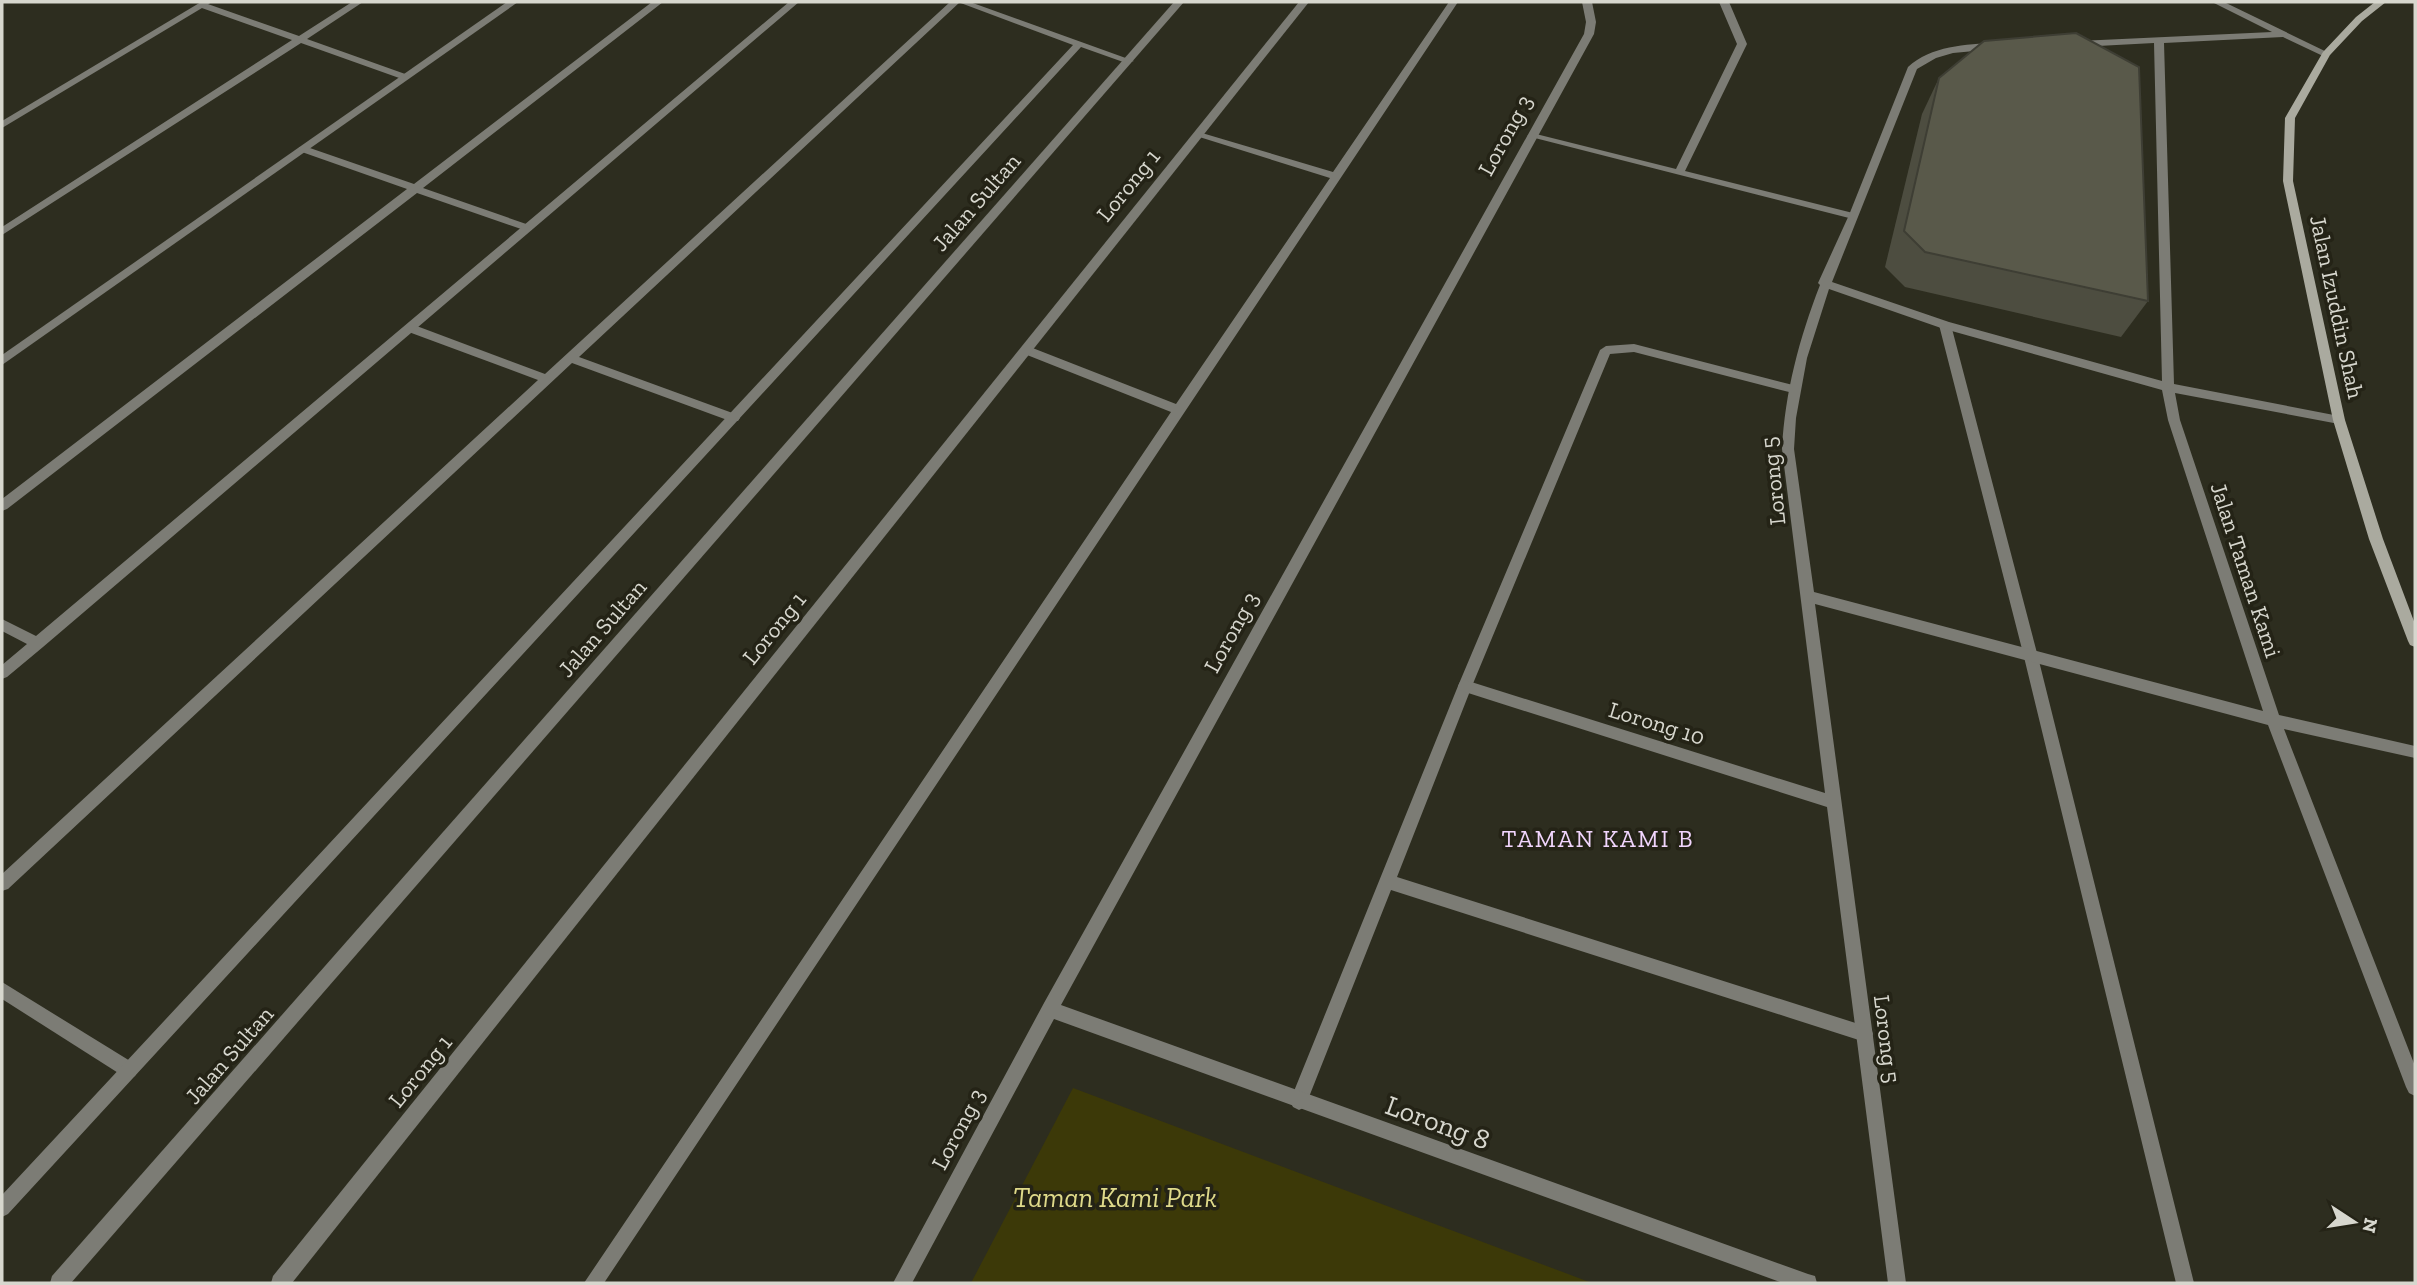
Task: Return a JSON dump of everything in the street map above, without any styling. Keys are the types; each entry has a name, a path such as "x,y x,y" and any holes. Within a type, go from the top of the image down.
{"main road":[{"name":"Jalan Izuddin Shah","path":"2381,2 2359,19 2326,54 2290,118 2288,181 2340,420 2376,539 2415,641"}],"street":[{"path":"2,232 358,2"},
{"path":"2,361 513,2"},
{"path":"2,506 658,2"},
{"path":"2,673 794,2"},
{"path":"2,884 955,2"},
{"path":"962,2 1129,61"},
{"name":"Jalan Sultan","path":"59,1283 1179,2"},
{"name":"Lorong 1","path":"280,1283 1304,2"},
{"path":"593,1283 1453,2"},
{"name":"Lorong 3","path":"902,1283 1050,1009 1589,34 1591,22 1587,2"},
{"path":"1679,173 1742,44 1724,2"},
{"path":"2217,2 2326,54"},
{"path":"2,125 205,3 405,77"},
{"path":"2066,44 2159,42 2284,34"},
{"name":"Jalan Taman Kami","path":"2159,42 2168,387 2174,421 2273,720 2415,1087"},
{"path":"2,1208 1080,43"},
{"name":"Lorong 5","path":"1897,1283 1788,449 1788,418 1793,389 1824,283 1913,67 1931,55 1958,48 2012,46"},
{"path":"1198,135 1336,176"},
{"path":"1532,136 1853,216"},
{"path":"303,149 528,228"},
{"path":"1824,283 1945,325 2168,387 2340,420"},
{"path":"1945,325 2030,653 2185,1283"},
{"path":"410,328 547,379"},
{"path":"2,345 15,351"},
{"path":"1299,1101 1465,686 1606,350 1634,348 1793,389"},
{"path":"1026,350 1179,410"},
{"path":"570,358 734,418"},
{"path":"1807,596 2030,653 2273,720 2415,752"},
{"path":"2,625 38,643"},
{"name":"Lorong 10","path":"1465,686 1834,802"},
{"path":"1387,881 1865,1034"},
{"path":"2,990 129,1070"},
{"name":"Lorong 8","path":"1050,1009 1808,1283"}],"green space":[{"name":"Taman Kami Park","path":"1073,1088 1592,1283 971,1283"}],"building":[{"path":"2076,33 2139,67 2148,301 1925,252 1904,231 1939,78 1984,41"}],"district":[{"name":"TAMAN KAMI B","path":"1598,839"}]}
